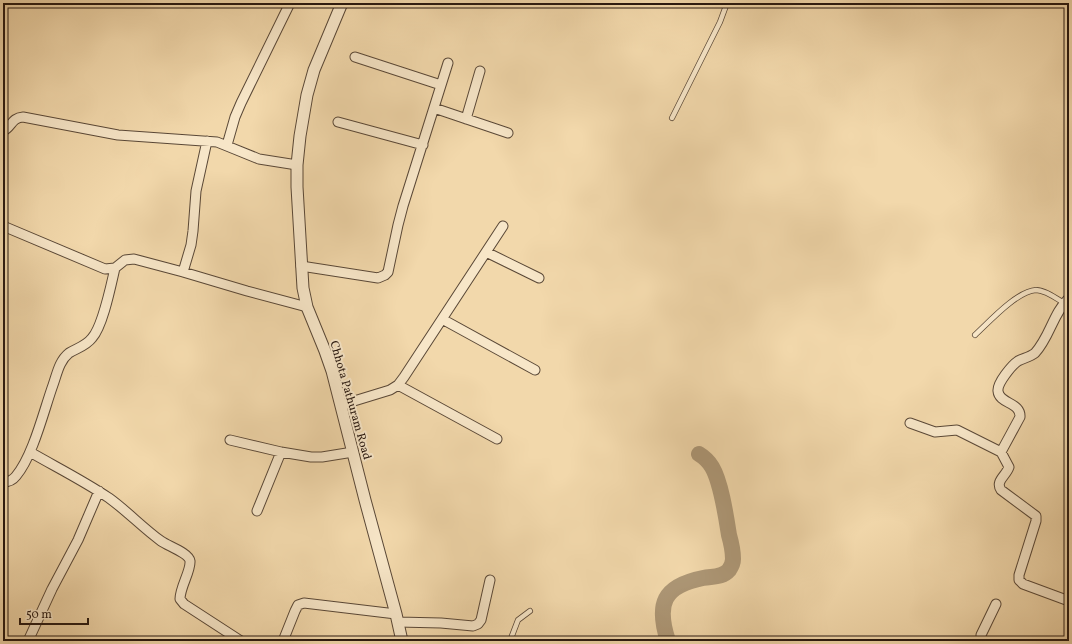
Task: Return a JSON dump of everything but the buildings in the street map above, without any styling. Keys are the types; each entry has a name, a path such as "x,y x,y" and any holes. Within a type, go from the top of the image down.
{"street":[{"path":"227,145 235,117 241,103 290,3"},
{"name":"Chhota Pathuram Road","path":"342,3 320,56 307,95 300,136 297,165 303,288 307,307 325,351 341,405 402,641"},
{"path":"355,58 442,85"},
{"path":"301,266 378,278 385,275 390,268 398,225 448,63"},
{"path":"466,119 480,71"},
{"path":"434,108 508,133"},
{"path":"3,131 8,128 17,117 23,117 118,134 207,141 227,145 245,155 259,159 297,165"},
{"path":"338,122 423,145"},
{"path":"183,272 191,245 196,191 207,141"},
{"path":"3,226 105,269 115,268 125,260 134,259 307,307"},
{"path":"341,405 390,390 398,385 503,226"},
{"path":"486,252 539,278"},
{"path":"3,482 11,481 16,476 30,452 59,366 70,353 88,343 97,331 109,295 115,268"},
{"path":"1001,452 1020,418 1020,412 999,394 998,389 1000,382 1013,365 1034,354 1039,348 1066,300"},
{"path":"442,319 535,370"},
{"path":"398,385 497,439"},
{"path":"910,423 935,432 957,430 1001,452 1009,467 999,482 1000,488 1036,516 1036,521 1018,575 1019,580 1023,584 1069,601"},
{"path":"230,440 281,452 311,457 322,457 353,452"},
{"path":"30,452 99,491 160,541 188,556 190,560 189,567 180,592 180,599 184,604 241,641"},
{"path":"257,511 281,452"},
{"path":"28,641 52,589 78,540 99,491"},
{"path":"283,641 298,605 304,603 397,618 473,626 478,624 481,620 490,580"},
{"path":"981,641 981,635 996,604"}],"lane":[{"path":"672,118 720,22 727,3"},
{"path":"975,335 1014,299 1025,292 1037,290 1066,300"},
{"path":"510,641 518,620 530,611"}],"waterway":[{"path":"668,641 664,628 663,607 671,592 690,581 726,573 732,565 733,560 732,547 718,481 711,465 699,454"}]}
